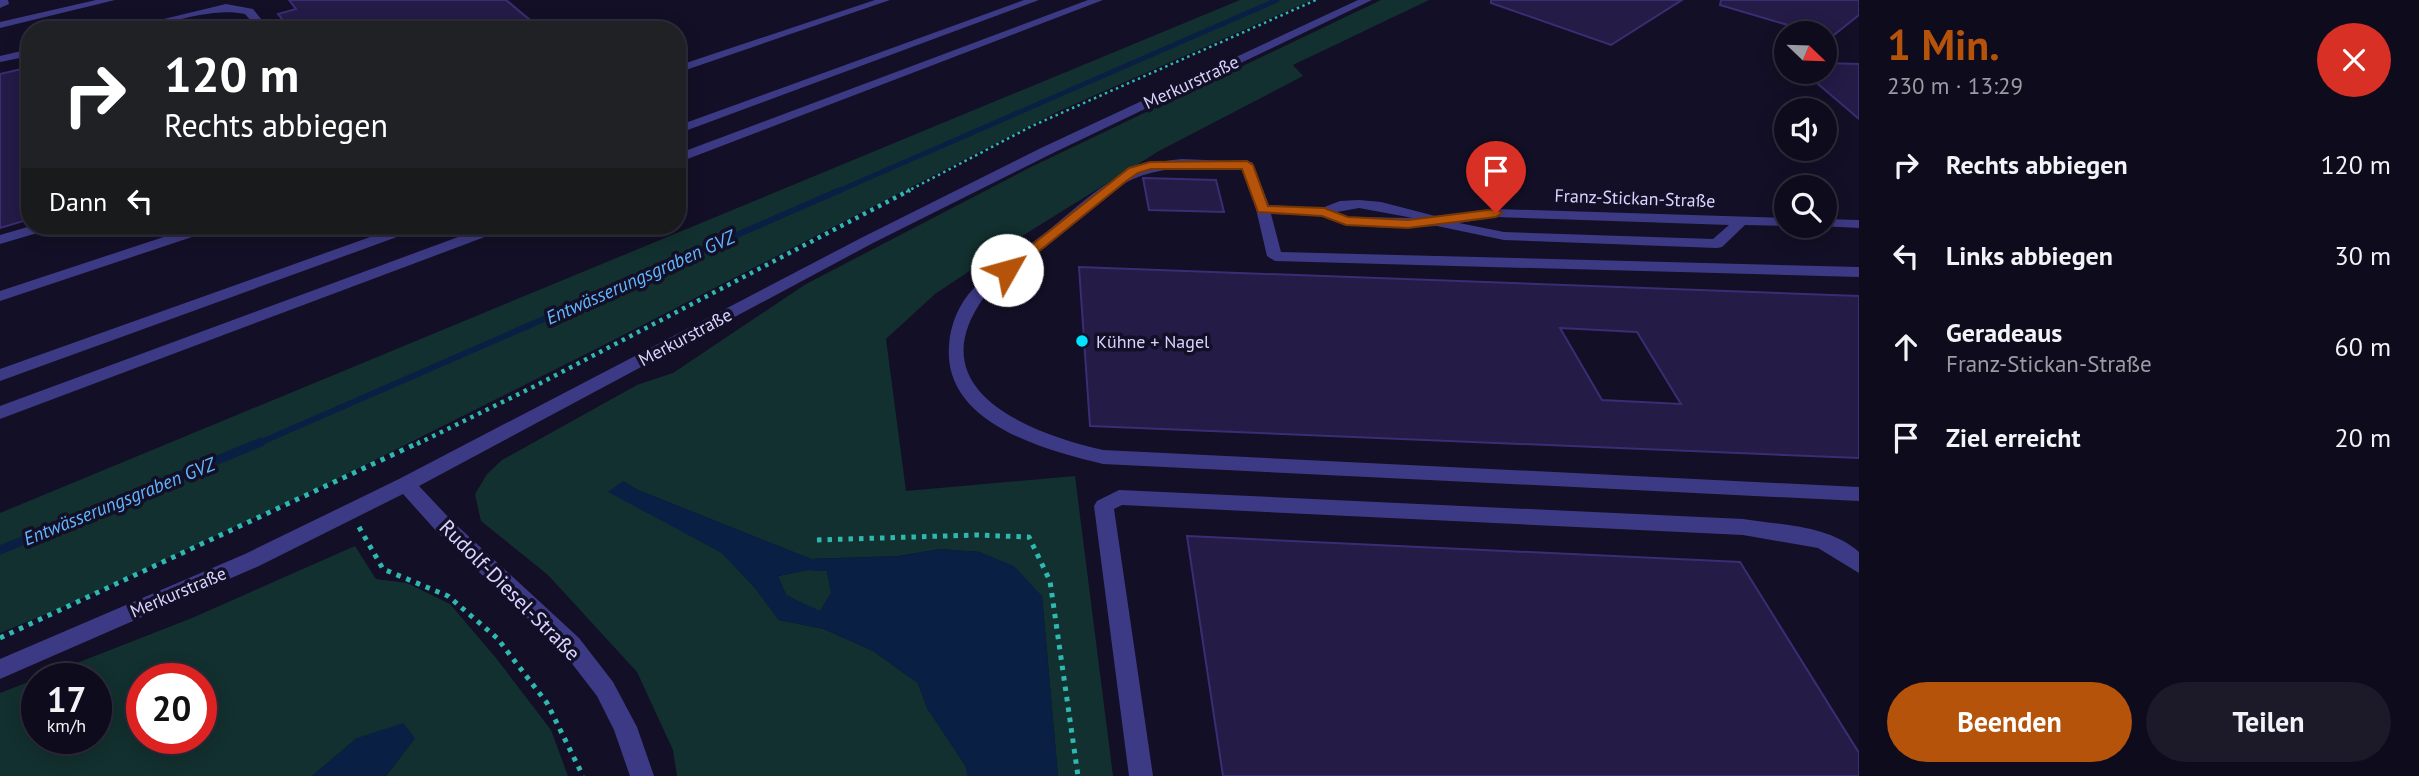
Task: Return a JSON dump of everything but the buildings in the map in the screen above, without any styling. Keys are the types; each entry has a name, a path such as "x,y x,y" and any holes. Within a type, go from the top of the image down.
{"street":[{"path":"0,5 4,4 3,0"},
{"path":"46,0 55,13"},
{"path":"21,21 110,0"},
{"path":"686,67 885,0"},
{"path":"686,127 1034,0"},
{"path":"686,156 1098,0"},
{"name":"Merkurstraße","path":"0,669 252,560 406,484 879,234 1046,150 1367,0"},
{"path":"163,21 226,7 250,11 258,21"},
{"path":"0,26 21,21"},
{"path":"0,59 21,54"},
{"path":"1859,272 1275,256 1263,209 1247,165 1150,166 1133,170 979,292 963,315 956,351 961,382 977,402 1037,438 1103,457 1859,494"},
{"name":"Franz-Stickan-Straße","path":"1263,209 1324,212 1346,221 1408,224 1496,213 1774,221"},
{"path":"1441,221 1486,234 1717,244 1742,220"},
{"path":"1837,223 1859,224"},
{"path":"0,240 21,234"},
{"path":"0,296 184,235"},
{"path":"0,375 389,235"},
{"path":"0,413 477,235"},
{"name":"Rudolf-Diesel-Straße","path":"406,484 445,527 571,645 605,690 625,727 642,776"},
{"path":"1141,776 1104,506 1119,497 1743,527 1834,545 1854,558 1859,565"}],"path":[{"path":"0,638 335,484 535,386 1032,126 1316,0"},
{"path":"335,484 383,568 438,590 455,600 523,668 549,704 571,742 583,776"},
{"path":"817,540 871,541 989,534 1029,537 1050,581 1078,776"}],"green space":[{"path":"1240,0 1312,0 1059,111 325,485 68,605 0,633 0,513 672,235 686,235 686,229"},
{"path":"1381,0 1429,0 1293,65 1303,76 1159,151 1019,238 935,294 886,339 906,491 1075,476 1113,776 1058,776 1042,596 980,552 940,549 899,556 811,559 638,490 623,481 670,524 722,553 755,588 779,620 824,629 873,651 918,683 927,708 965,765 968,776 677,776 673,750 637,672 548,575 481,521 475,494 487,474 502,460 637,385 673,373 806,284 1031,167"},
{"path":"355,546 376,579 407,583 450,604 496,658 551,730 568,776 386,776 415,738 357,738 312,776 0,776 0,693 21,685 21,754 112,754 112,663 77,663 192,618"},
{"path":"808,570 827,571 831,593 820,612 786,595 778,576"}],"water":[{"path":"623,481 638,490 811,559 899,556 940,549 980,552 1014,566 1042,596 1058,776 968,776 965,765 927,708 918,683 873,651 824,629 779,620 755,588 722,553 608,492","holes":["808,570 827,571 831,593 820,611 786,595 778,576"]},
{"path":"403,723 415,738 386,776 312,776 357,738"}],"waterway":[{"name":"Entwässerungsgraben GVZ","path":"836,192 1277,0"},
{"name":"Entwässerungsgraben GVZ","path":"257,444 840,190"},
{"name":"Entwässerungsgraben GVZ","path":"0,550 261,442"}],"place":[{"name":"Kühne + Nagel","path":"1082,341"}],"route":[{"path":"1007,270 1133,170 1150,166 1247,165 1263,209 1324,212 1346,221 1408,224 1496,213"}]}
